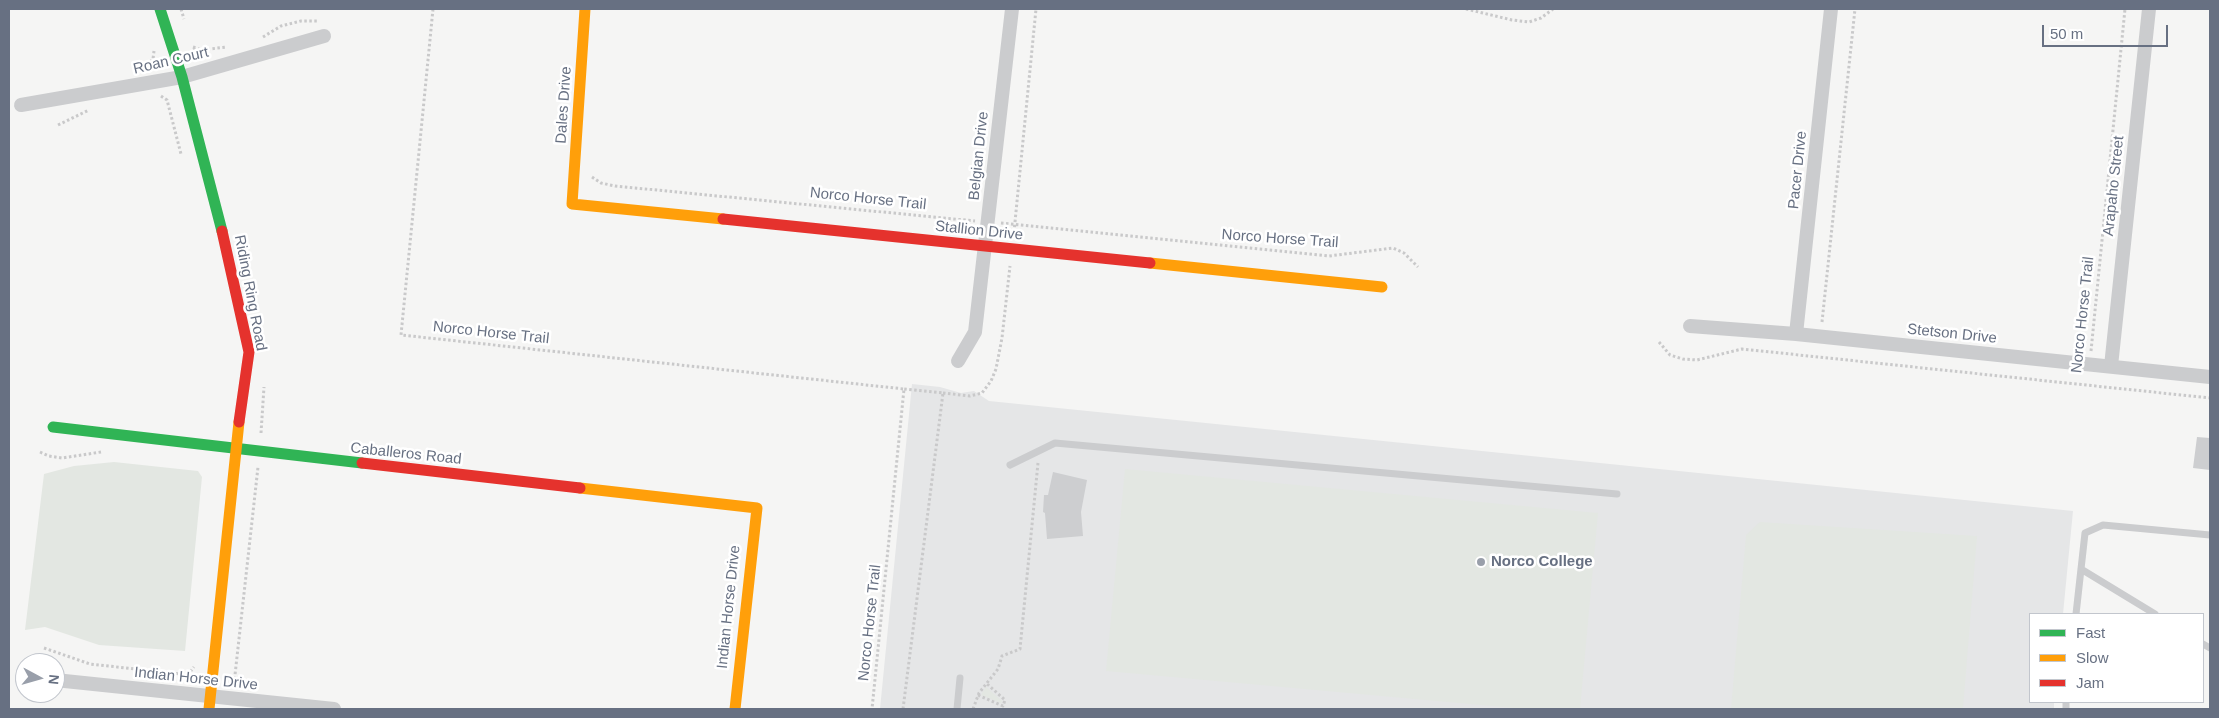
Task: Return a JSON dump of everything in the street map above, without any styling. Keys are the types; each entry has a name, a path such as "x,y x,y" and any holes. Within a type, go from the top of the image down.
{"street":[{"name":"Riding Ring Road","path":"160,9 182,77 233,274 249,352 235,450 209,703"},
{"name":"Dales Drive","path":"572,204 585,9"},
{"name":"Belgian Drive","path":"958,361 975,332 1012,9"},
{"name":"Pacer Drive","path":"1796,334 1831,9"},
{"name":"Arapaho Street","path":"2111,366 2149,9"},
{"name":"Roan Court","path":"21,105 182,77 324,36"},
{"name":"Stallion Drive","path":"572,204 1382,287"},
{"name":"Stetson Drive","path":"1690,326 1796,334 2210,377"},
{"name":"Caballeros Road","path":"53,427 235,450 756,508"},
{"name":"Indian Horse Drive","path":"735,709 756,508"},
{"name":"Indian Horse Drive","path":"65,681 209,703 334,709"}],"lane":[{"path":"1010,465 1055,443 1616,494"},
{"path":"2076,613 2085,533 2104,525 2210,535"},
{"path":"2081,569 2153,613"},
{"path":"957,709 960,678"}],"path":[{"path":"182,9 186,27"},
{"name":"Norco Horse Trail","path":"433,9 401,335 970,396 982,392 991,381 996,369 1002,338 1036,9"},
{"path":"1466,9 1529,22 1541,18 1553,9"},
{"path":"1818,358 1855,9"},
{"name":"Norco Horse Trail","path":"2087,385 2125,9"},
{"path":"258,40 281,26 301,21 324,21"},
{"path":"191,42 194,48 202,50 231,46"},
{"path":"151,95 161,96 167,100 183,161"},
{"path":"58,125 93,107"},
{"name":"Norco Horse Trail","path":"590,170 591,176 601,182 615,186 1329,256 1393,248 1404,253 1418,267"},
{"name":"Norco Horse Trail","path":"1659,342 1670,355 1683,359 1697,360 1742,349 2210,398"},
{"name":"Norco Horse Trail","path":"872,709 904,389"},
{"path":"903,709 943,393"},
{"path":"973,709 978,695 998,669 1002,656 1020,649 1039,450"},
{"path":"44,648 90,664 181,674 190,672 198,662"},
{"path":"978,695 1003,706 1005,700 986,683"}],"shaded area":[{"name":"Norco College","path":"912,384 940,387 961,393 974,391 989,401 2073,511 2063,613 2029,613 2029,703 2054,703 2054,709 880,709"},
{"path":"114,462 198,471 202,477 185,651 99,645 45,627 25,630 44,474 74,466"},
{"path":"1125,469 1598,513 1580,709 1525,709 1106,671"},
{"path":"1760,522 1977,536 1963,709 1731,709 1746,535"},
{"path":"986,687 1002,701 1001,703 981,695"}],"building":[{"path":"2197,437 2210,438 2210,470 2193,468"},
{"path":"1053,472 1087,480 1081,512 1083,536 1047,539 1045,513 1043,512 1044,495 1048,495"}],"traffic: fast":[{"path":"160,9 182,77 222,231"},
{"path":"53,427 362,463"}],"traffic: slow":[{"path":"585,9 572,204 723,219"},
{"path":"1150,263 1382,287"},
{"path":"209,709 239,422"},
{"path":"580,488 757,508 735,709"}],"traffic: jam":[{"path":"723,219 1150,263"},
{"path":"222,231 249,352 239,422"},
{"path":"362,463 580,488"}],"place":[{"name":"Norco College","path":"1481,562"}]}
